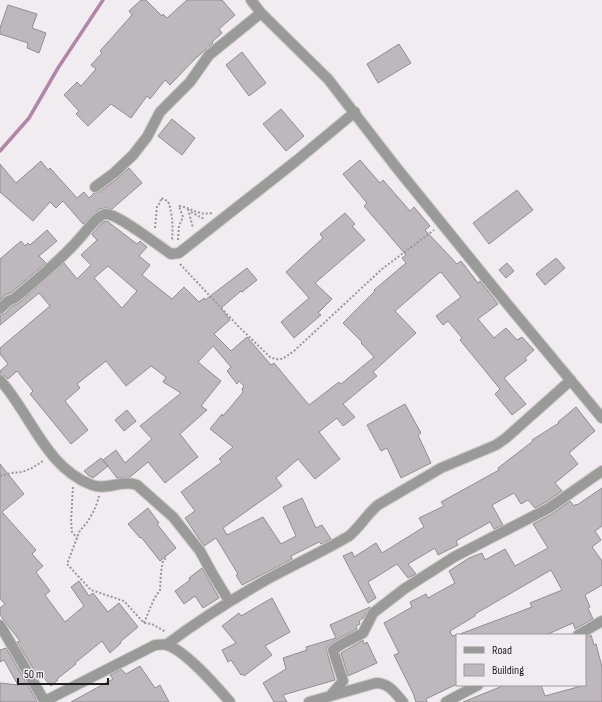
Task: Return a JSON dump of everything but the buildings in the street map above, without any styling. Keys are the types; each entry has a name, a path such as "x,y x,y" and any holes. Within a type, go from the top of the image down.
{"street":[{"path":"251,0 261,13 328,79 494,288 602,418"},
{"path":"95,187 133,155 147,137 160,112 190,82 209,55 261,13"},
{"path":"0,309 66,254 93,223 101,216 106,214 116,217 158,245 175,254 195,241 355,112"},
{"path":"0,380 8,388 41,441 56,461 76,479 94,486 108,486 131,482 137,485 173,517 200,550 229,601"},
{"path":"166,645 229,601 349,536 355,531 370,512 390,497 441,468 496,445 506,438 571,380"},
{"path":"330,696 343,681 333,650 363,632 373,614 404,589 454,557 549,508 602,472"},
{"path":"580,634 602,621"},
{"path":"0,625 5,639 45,701 155,645 166,645 178,650 210,679 230,702"},
{"path":"309,702 376,683 382,683 390,688 403,702"},
{"path":"446,702 476,686"}],"path":[{"path":"158,245 155,235 155,221 157,206 161,198 168,201 170,208 174,226 175,254 240,327 270,357 276,360 283,359 294,351 382,269 442,223"},
{"path":"175,254 179,226 183,217 179,206 195,213 208,214 220,211 230,213"},
{"path":"188,209 194,215 215,225"},
{"path":"188,209 195,241"},
{"path":"0,476 11,472 22,472 53,456"},
{"path":"76,479 73,484 71,521 72,532 77,538"},
{"path":"94,486 99,495 97,503 85,527 80,530 67,564 91,590 124,601 144,623 152,624 163,631 179,636"},
{"path":"144,623 154,599 160,590 163,561 166,558"}],"waterway":[{"path":"0,151 29,118 58,68 103,0"}]}
